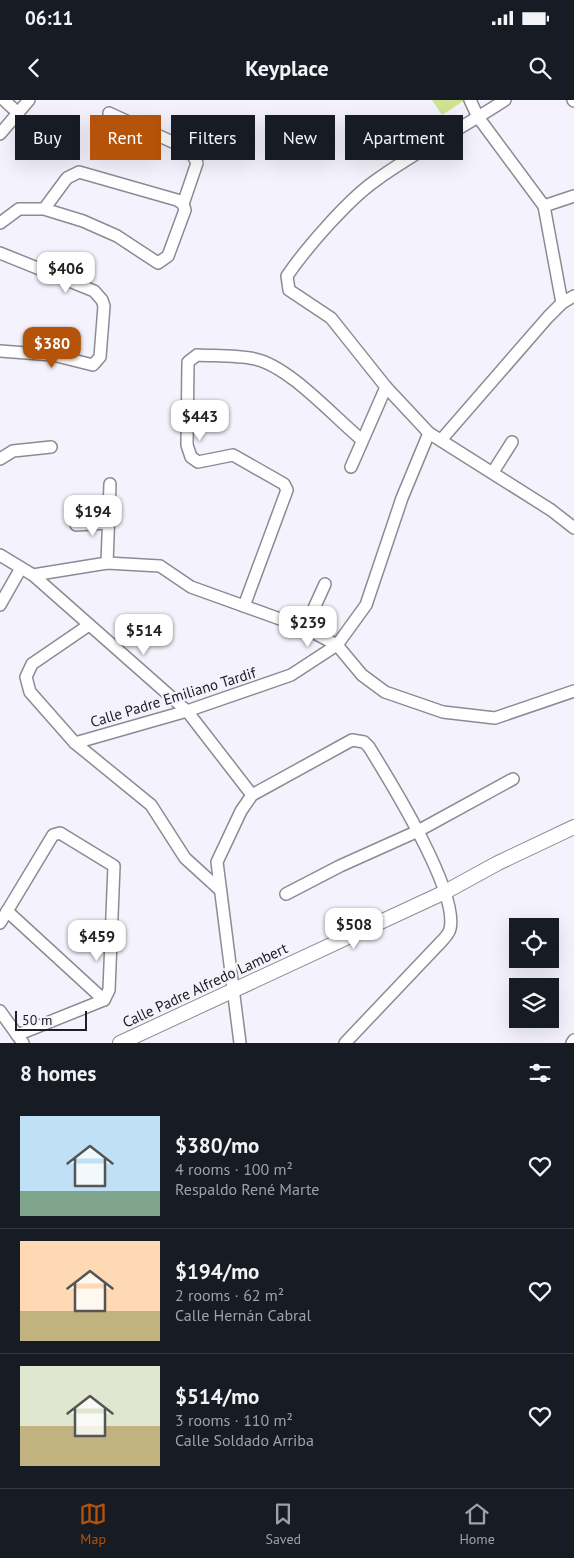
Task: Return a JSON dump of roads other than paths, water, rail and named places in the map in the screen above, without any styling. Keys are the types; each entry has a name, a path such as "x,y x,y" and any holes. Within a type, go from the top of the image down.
{"street":[{"path":"4,100 18,113"},
{"path":"0,134 29,100"},
{"path":"470,100 478,117 544,206 562,303"},
{"path":"505,100 374,181 350,203 298,260 287,276 289,290 331,318 386,387 429,433 493,472 551,510 574,528"},
{"path":"0,223 18,208 44,209 83,221 117,236 158,263 168,256 185,210 183,204 197,163 190,150 109,113"},
{"path":"44,209 67,178 79,172 177,200 183,204"},
{"path":"544,206 574,196"},
{"path":"0,253 94,291 104,306 100,357 97,363 89,366 53,355 0,351"},
{"path":"441,440 474,400 562,303 574,296"},
{"path":"244,606 287,490 284,484 233,455 198,462 191,457 187,444 188,362 197,355 255,359 267,364 285,373 362,440"},
{"path":"351,467 386,387"},
{"name":"Calle Padre Emiliano Tardif","path":"75,743 187,711 291,675 337,645 366,605 402,498 429,433"},
{"path":"493,472 512,442"},
{"path":"0,459 13,451 51,447"},
{"path":"107,563 110,484"},
{"path":"76,525 108,523"},
{"path":"0,555 33,576 187,711 252,795"},
{"path":"33,576 107,563 160,566 190,587 305,628 337,645 362,675 385,692 443,712 495,718 574,691"},
{"path":"0,605 21,568"},
{"path":"305,628 325,584"},
{"path":"89,625 32,664 26,676 30,692 75,743 151,805 185,858 219,889"},
{"path":"240,1043 217,862 241,811 252,795 352,740 359,740 369,747 418,831 445,892 451,915 450,930 439,944 345,1043"},
{"path":"286,894 340,866 418,831 513,779"},
{"name":"Calle Padre Alfredo Lambert","path":"120,1043 445,892 498,863 574,827"},
{"path":"0,923 53,835 60,833 112,863 114,870 109,990 104,1000 20,1039 0,1011"},
{"path":"6,911 104,1000"}]}
